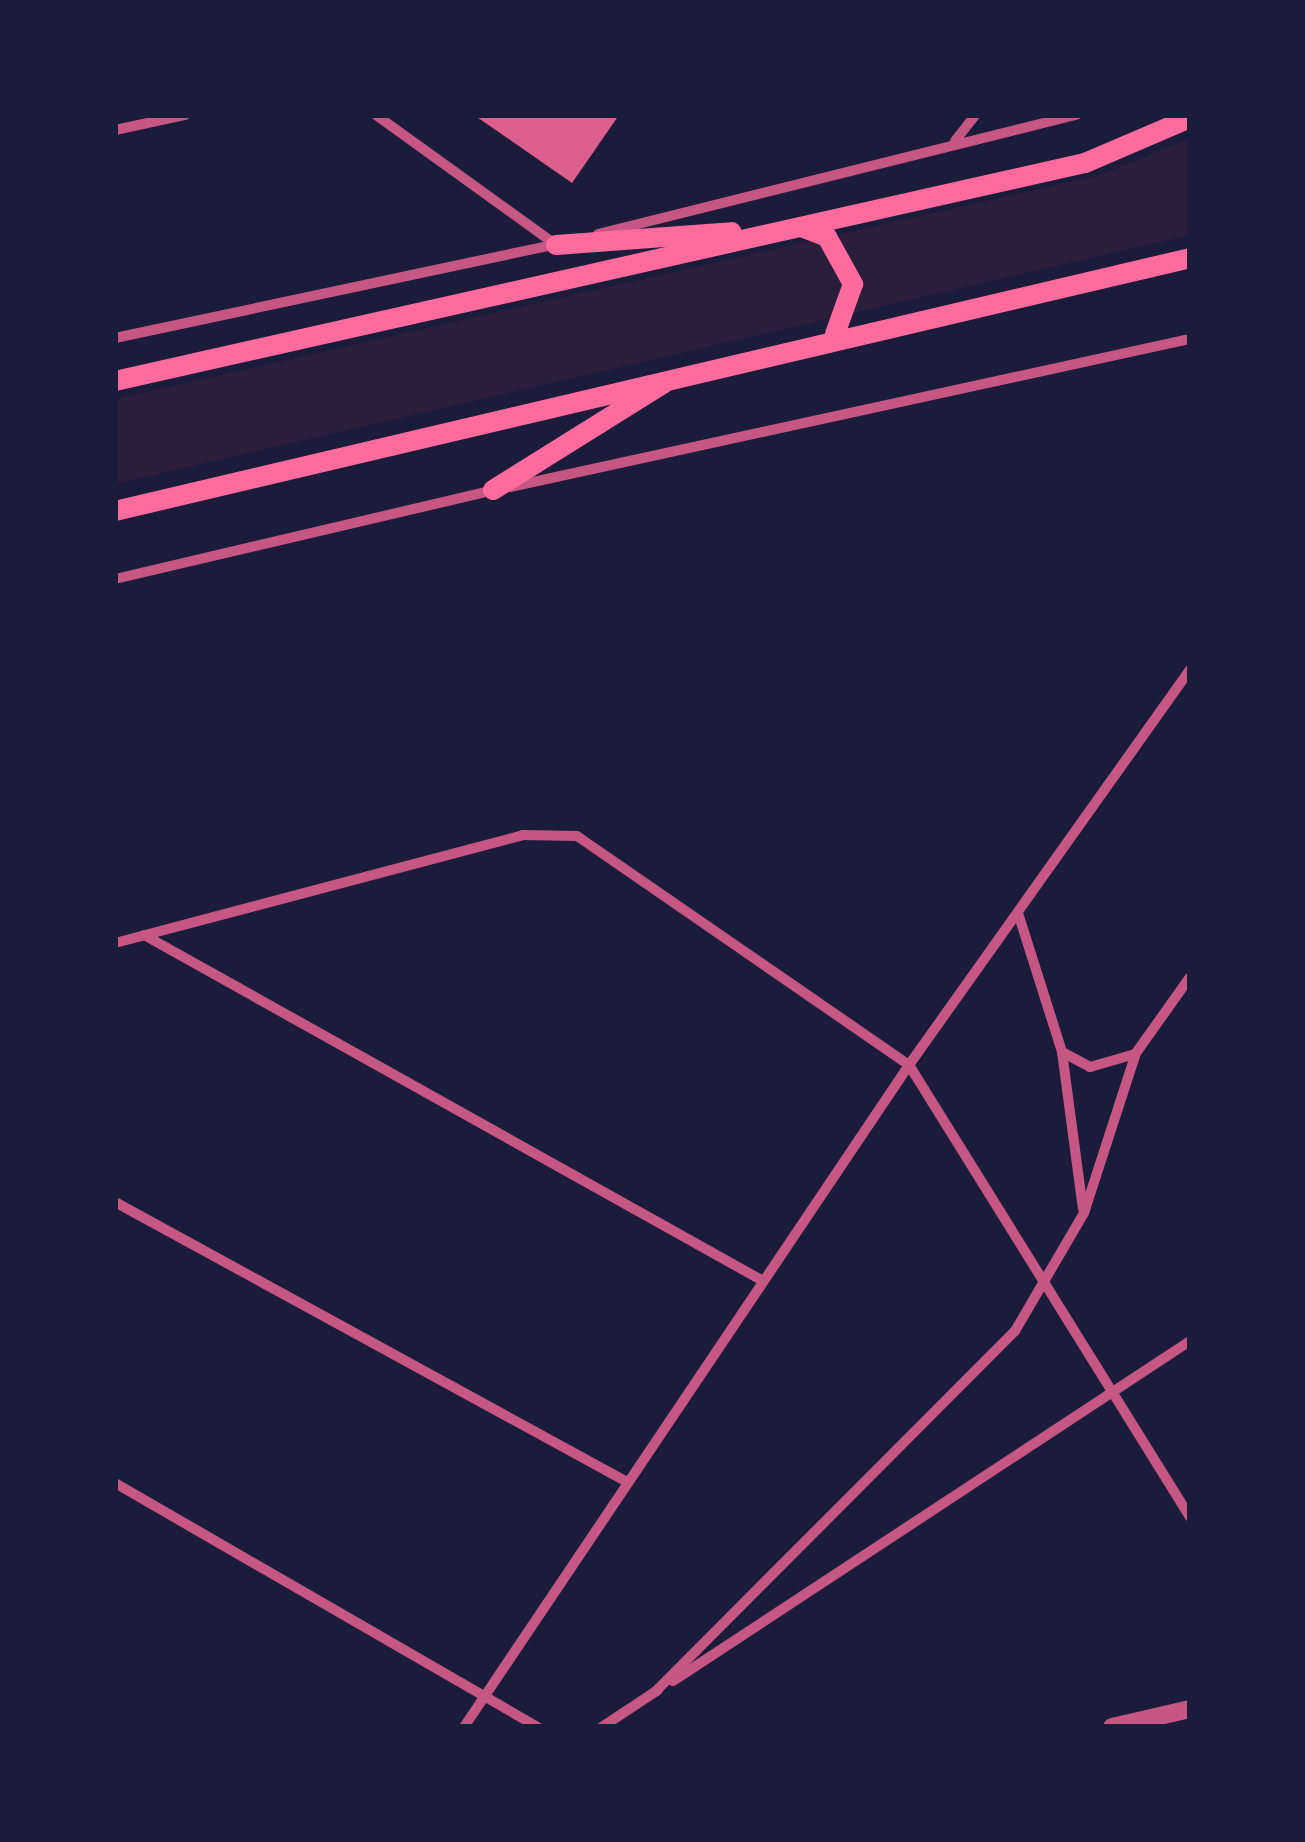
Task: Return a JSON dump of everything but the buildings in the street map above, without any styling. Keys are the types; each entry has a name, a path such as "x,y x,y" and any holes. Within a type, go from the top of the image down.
{"main road":[{"path":"115,382 1085,163 1190,118"},
{"path":"556,245 802,226 827,237 854,284 834,334"},
{"path":"115,511 834,334 1190,258"},
{"path":"493,490 686,371"}],"street":[{"path":"115,130 185,115"},
{"path":"376,115 556,245"},
{"path":"955,141 975,115"},
{"path":"115,338 556,245 955,141 1077,115"},
{"path":"115,579 493,490 1190,338"},
{"path":"464,1727 910,1065 1190,669"},
{"path":"115,943 524,835 577,836 910,1065 1190,1516"},
{"path":"1018,914 1062,1052 1084,1213"},
{"path":"144,935 763,1281"},
{"path":"655,1692 1016,1330 1084,1213 1136,1054 1190,976"},
{"path":"1062,1052 1090,1067 1136,1054"},
{"path":"115,1202 627,1482"},
{"path":"602,1727 1190,1342"},
{"path":"115,1482 484,1692 538,1727"},
{"path":"1112,1727 1190,1709"}],"shaded area":[{"path":"1190,138 1190,235 115,484 115,399 1101,175"}]}
